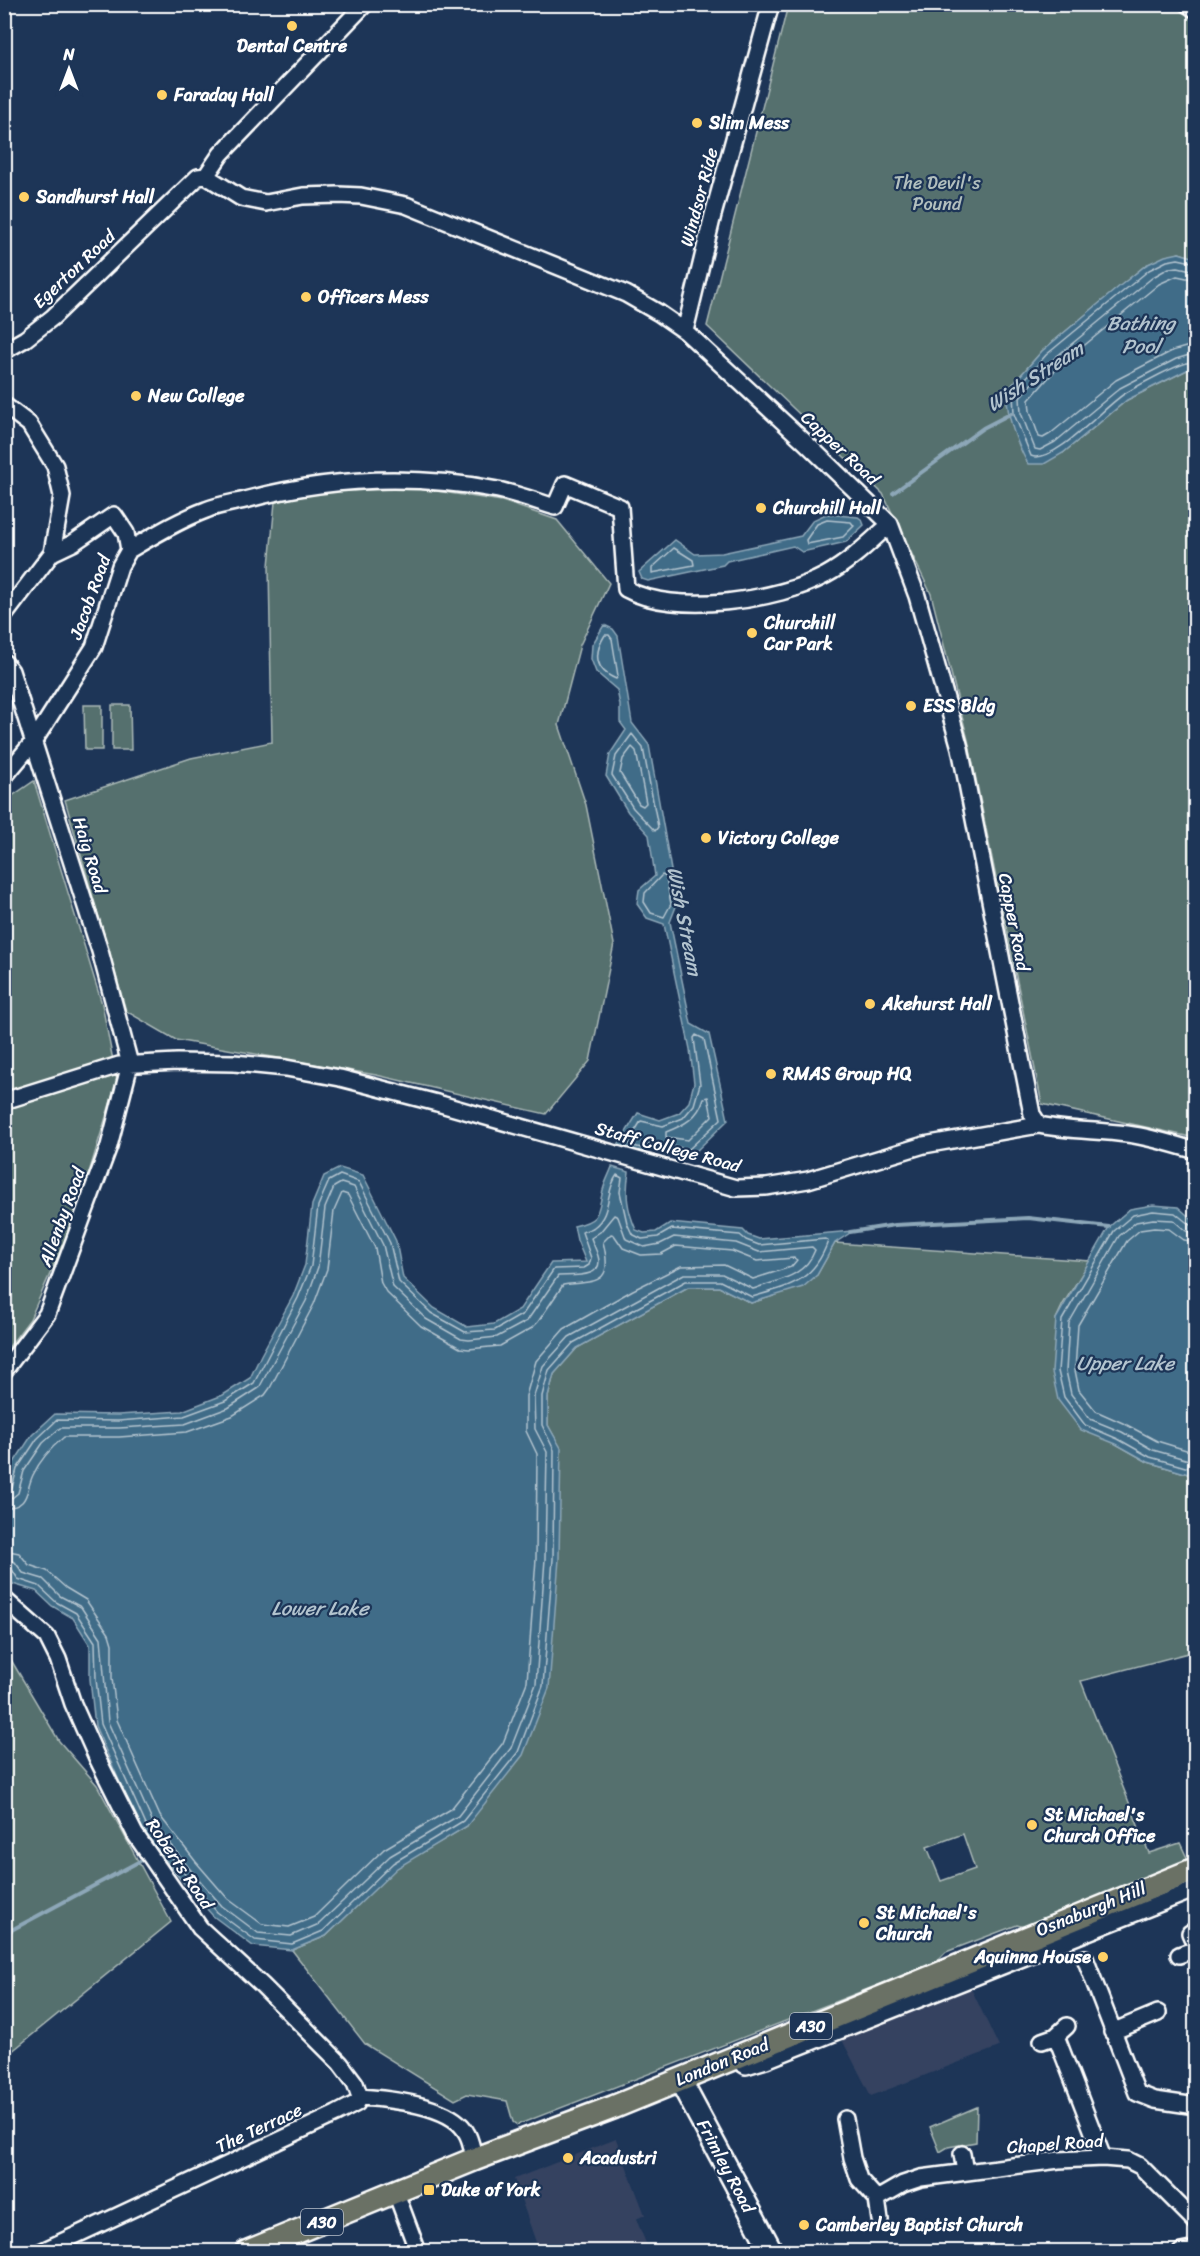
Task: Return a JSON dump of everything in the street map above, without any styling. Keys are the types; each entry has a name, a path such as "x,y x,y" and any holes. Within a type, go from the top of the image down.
{"main road":[{"name":"London Road","path":"247,2252 475,2159 614,2107 1196,1869"},
{"name":"Frimley Road","path":"680,2080 772,2252"}],"street":[{"name":"Egerton Road","path":"4,351 26,339 53,317 198,177 206,176 221,154 365,4"},
{"name":"Windsor Ride","path":"685,331 713,215 771,4"},
{"path":"1187,4 1196,10"},
{"name":"Capper Road","path":"206,176 241,198 266,203 303,196 338,195 361,196 406,205 626,294 685,331 890,524 917,596 960,748 1032,1113 1039,1125"},
{"path":"4,405 29,424 54,466 62,496 52,553 4,616"},
{"path":"129,550 206,510 264,495 323,484 393,480 448,483 499,490 555,507 565,484 620,507 626,589 649,599 678,604 713,603 773,593 817,579 847,561 890,524"},
{"name":"Jacob Road","path":"4,777 34,741 94,647 120,566 129,550 126,533 114,515 73,543 52,553"},
{"name":"Haig Road","path":"4,662 11,671 100,951 129,1064"},
{"name":"Staff College Road","path":"4,1101 119,1065 234,1063 297,1070 437,1102 736,1188 766,1187 808,1180 924,1145 1039,1125 1056,1129 1152,1138 1196,1151"},
{"name":"Allenby Road","path":"4,1371 47,1314 109,1146 129,1064"},
{"name":"Roberts Road","path":"4,1599 47,1637 98,1760 135,1834 200,1928 262,1985 340,2063 356,2084 360,2097"},
{"name":"Osnaburgh Hill","path":"733,2058 746,2066 766,2060 1196,1888"},
{"path":"1179,1956 1194,1943"},
{"path":"1085,1958 1137,2093 1155,2100 1196,2106"},
{"path":"1112,2032 1158,2013"},
{"path":"1055,2034 1103,2158"},
{"path":"360,2097 434,2110 453,2118 466,2132 475,2159"},
{"name":"The Terrace","path":"40,2252 336,2114 357,2103 360,2097"},
{"path":"845,2120 852,2158 859,2179 877,2199 880,2220"},
{"path":"962,2154 965,2172"},
{"name":"Chapel Road","path":"877,2199 911,2180 1059,2160 1103,2158 1128,2160 1140,2166 1196,2222"},
{"path":"396,2193 418,2252"},
{"path":"1180,2252 1196,2249"}],"shaded area":[{"path":"968,1982 999,2047 871,2096 839,2034"},
{"path":"616,2139 645,2215 636,2219 648,2248 639,2252 539,2251 514,2179"}],"green space":[{"name":"The Devil's Pound","path":"788,5 1195,5 1195,258 1179,253 1146,265 1042,351 1006,392 1063,453 1127,400 1195,366 1195,1138 1042,1104 968,740 931,594 883,494 707,326"},
{"path":"423,489 502,501 557,520 609,583 580,645 559,725 586,805 614,944 590,1061 546,1114 376,1075 176,1040 126,1011 65,800 191,758 272,742 269,566 275,502 324,492"},
{"path":"84,705 102,705 102,750 85,750"},
{"path":"112,705 130,705 131,750 112,750"},
{"path":"34,781 102,1004 117,1081 76,1215 30,1319 5,1352 5,801"},
{"path":"835,1243 1090,1261 1056,1319 1116,1444 1148,1462 1195,1476 1196,1651 1081,1681 1149,1853 1180,1843 1190,1864 1028,1928 1017,1925 946,1952 935,1963 517,2125 513,2122 507,2101 467,2094 455,2100 365,2044 292,1950 326,1936 397,1867 467,1826 559,1469 560,1448 548,1425 548,1397 554,1374 577,1348 688,1287 719,1287 751,1303 773,1296 817,1275","holes":["963,1834 975,1869 941,1881 927,1847"]},
{"path":"4,1648 59,1741 97,1785 171,1922 5,2057"},
{"path":"977,2107 976,2142 948,2147 940,2152 930,2127"}],"water":[{"name":"Bathing Pool","path":"1179,253 1195,258 1195,366 1127,400 1063,453 1044,464 1028,464 1013,429 1006,392 1042,351 1121,285 1146,265 1165,256"},
{"path":"826,514 858,517 864,525 846,542 802,552 793,546 727,561 723,565 648,581 642,579 639,572 675,540 695,554 722,553 801,536 813,520"},
{"path":"604,625 613,629 618,636 632,723 649,745 677,904 670,922 691,1024 709,1034 728,1120 691,1156 650,1148 643,1155 616,1148 638,1113 660,1120 679,1113 689,1102 694,1083 690,1049 664,924 647,918 637,904 639,890 655,876 649,835 628,812 606,776 610,754 626,730 620,722 617,690 596,672 591,659 592,645"},
{"name":"Lower Lake","path":"612,1167 629,1172 627,1194 629,1208 636,1230 644,1233 656,1232 670,1223 743,1230 748,1235 759,1239 853,1231 835,1243 817,1275 803,1287 751,1303 719,1287 688,1287 577,1348 554,1374 548,1397 548,1425 561,1448 559,1559 549,1688 523,1755 467,1826 397,1868 326,1936 292,1950 253,1946 213,1916 140,1828 95,1726 90,1679 90,1645 73,1618 52,1606 36,1591 13,1584 4,1568 5,1499 11,1467 32,1435 55,1414 118,1415 182,1411 223,1395 250,1378 293,1296 305,1265 312,1205 324,1176 340,1168 363,1175 396,1241 403,1278 434,1308 467,1327 494,1324 520,1309 551,1263 586,1262 574,1226 589,1221 596,1215"},
{"name":"Upper Lake","path":"1153,1205 1178,1207 1195,1222 1195,1476 1148,1462 1116,1444 1081,1430 1058,1400 1052,1372 1056,1319 1109,1227 1130,1209"}],"waterway":[{"name":"Wish Stream","path":"893,493 983,428 1012,413"},
{"path":"850,1232 895,1225 1028,1218 1109,1227"},
{"name":"Wish Stream","path":"4,1934 140,1861"}],"place":[{"name":"Dental Centre","path":"292,26"},
{"name":"Faraday Hall","path":"162,95"},
{"name":"Slim Mess","path":"697,123"},
{"name":"Sandhurst Hall","path":"24,197"},
{"name":"Officers Mess","path":"306,297"},
{"name":"New College","path":"136,396"},
{"name":"Churchill Hall","path":"761,508"},
{"name":"Churchill Car Park","path":"752,633"},
{"name":"ESS Bldg","path":"911,706"},
{"name":"Victory College","path":"706,838"},
{"name":"Akehurst Hall","path":"870,1004"},
{"name":"RMAS Group HQ","path":"771,1074"},
{"name":"St Michael's Church Office","path":"1032,1825"},
{"name":"St Michael's Church","path":"864,1923"},
{"name":"Aquinna House","path":"1103,1957"},
{"name":"Acadustri","path":"568,2158"},
{"name":"Duke of York","path":"429,2190"},
{"name":"Camberley Baptist Church","path":"804,2225"}]}
